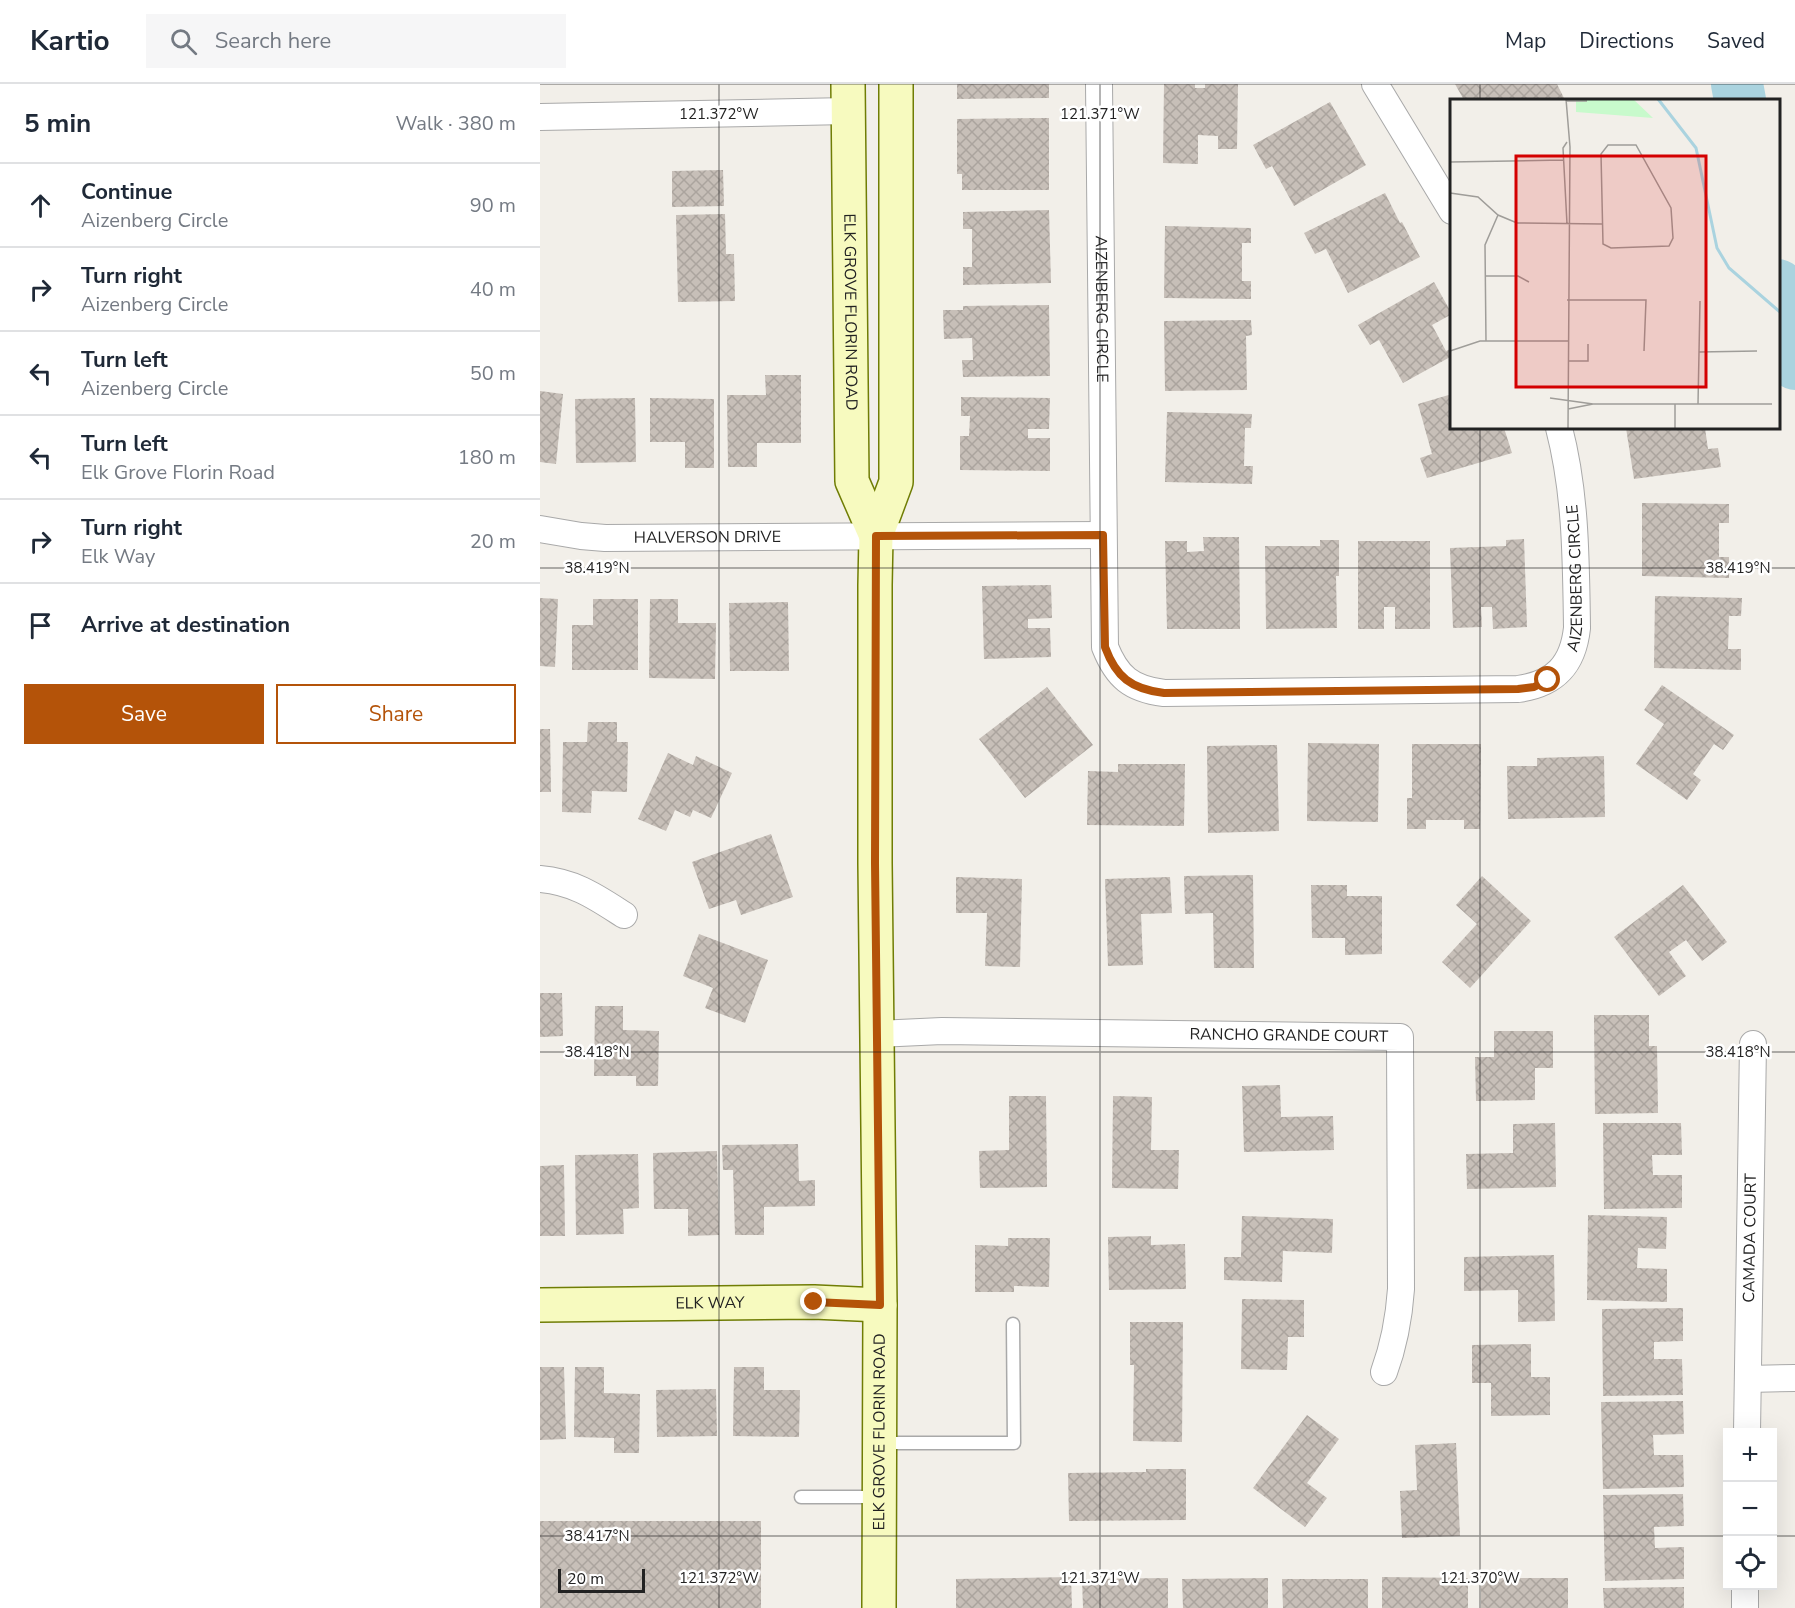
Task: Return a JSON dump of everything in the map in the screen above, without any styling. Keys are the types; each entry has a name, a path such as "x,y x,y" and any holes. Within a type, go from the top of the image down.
{"main road":[{"name":"ELK GROVE FLORIN ROAD","path":"879,1608 880,1305 875,863 876,536 896,482 896,84"},
{"name":"ELK GROVE FLORIN ROAD","path":"848,98 852,481 876,536"},
{"name":"ELK WAY","path":"540,1305 814,1302 880,1305"}],"street":[{"name":"AIZENBERG CIRCLE","path":"1099,84 1105,647 1111,664 1134,686 1148,692 1187,693 1518,689 1534,687 1548,680 1566,664 1576,642 1577,628 1575,532 1567,463 1559,429"},
{"path":"1375,84 1450,209"},
{"path":"540,117 848,98"},
{"name":"HALVERSON DRIVE","path":"540,528 605,538 876,536"},
{"path":"876,536 1103,535"},
{"path":"540,879 583,889 624,915"},
{"name":"RANCHO GRANDE COURT","path":"877,1034 942,1031 1400,1037 1401,1289 1392,1351 1384,1372"},
{"name":"CAMADA COURT","path":"1747,1428 1753,1044"},
{"path":"1748,1379 1795,1378"},
{"path":"1745,1590 1745,1608"}],"lane":[{"path":"880,1443 1014,1443 1013,1324"},
{"path":"801,1497 880,1497"}],"building":[{"path":"957,84 1049,84 1049,98 957,99"},
{"path":"1164,84 1195,84 1195,88 1205,88 1205,84 1238,84 1237,149 1218,149 1218,136 1198,135 1198,164 1163,163"},
{"path":"1455,84 1557,84 1564,98 1562,99 1463,99"},
{"path":"1330,102 1366,165 1294,206 1272,166 1266,169 1253,145"},
{"path":"1049,118 1049,190 962,190 962,174 957,174 957,119"},
{"path":"723,170 724,206 672,207 672,171"},
{"path":"1385,193 1420,257 1348,293 1326,249 1315,254 1304,233"},
{"path":"1049,210 1051,283 963,285 963,267 972,267 972,229 963,229 963,212"},
{"path":"725,214 726,254 734,254 735,301 678,302 676,215"},
{"path":"1165,226 1251,228 1251,243 1242,243 1242,281 1251,281 1251,299 1164,298"},
{"path":"1434,282 1450,310 1450,315 1432,325 1446,351 1450,349 1450,357 1403,383 1379,340 1370,345 1358,325"},
{"path":"1049,305 1050,376 963,377 962,360 973,360 972,338 944,339 943,310 963,310 963,306"},
{"path":"1251,320 1252,335 1246,336 1247,390 1165,391 1164,321"},
{"path":"765,375 801,375 801,443 757,443 757,467 728,467 727,395 766,395"},
{"path":"540,391 563,394 556,464 540,462"},
{"path":"1450,395 1450,429 1504,429 1512,453 1427,478 1420,458 1432,454 1418,404"},
{"path":"961,397 1050,398 1049,429 1028,429 1028,438 1050,438 1050,471 960,470 960,436 969,436 970,416 961,416"},
{"path":"635,398 636,462 576,463 575,399"},
{"path":"650,398 714,399 714,468 685,468 685,442 650,442"},
{"path":"1167,412 1252,414 1251,428 1245,428 1244,466 1253,466 1252,484 1165,482"},
{"path":"1626,429 1705,429 1708,449 1718,448 1721,467 1634,479"},
{"path":"1642,503 1729,504 1729,523 1719,523 1719,557 1729,557 1729,578 1642,576"},
{"path":"1203,537 1239,537 1240,629 1167,629 1165,541 1187,541 1187,552 1204,551"},
{"path":"1524,539 1527,627 1493,629 1492,607 1481,607 1482,627 1453,628 1450,548 1506,546 1506,540"},
{"path":"1320,540 1339,540 1339,576 1336,576 1337,628 1266,629 1265,546 1320,546"},
{"path":"1358,541 1430,541 1430,629 1395,629 1395,607 1384,607 1384,629 1358,629"},
{"path":"1051,585 1052,618 1028,619 1028,628 1050,628 1051,657 984,659 982,586"},
{"path":"1655,596 1742,598 1741,616 1729,616 1728,649 1741,649 1741,670 1654,668"},
{"path":"540,598 558,599 555,667 540,666"},
{"path":"593,599 638,599 638,670 572,670 572,625 593,625"},
{"path":"650,599 678,599 678,623 716,623 715,679 649,678"},
{"path":"788,602 789,671 730,671 729,603"},
{"path":"1662,685 1734,735 1723,750 1714,744 1693,774 1701,780 1687,800 1636,764 1664,724 1644,710"},
{"path":"1047,687 1093,745 1025,798 979,739"},
{"path":"588,722 617,722 617,742 628,742 627,792 592,791 591,813 562,812 563,742 587,742"},
{"path":"540,729 550,729 551,792 540,792"},
{"path":"1308,743 1379,744 1378,822 1307,821"},
{"path":"1412,744 1481,744 1480,829 1464,829 1464,820 1426,820 1426,829 1407,829 1407,798 1412,798"},
{"path":"1277,745 1279,831 1208,833 1207,746"},
{"path":"668,753 693,765 696,756 732,773 711,818 693,810 690,817 675,810 666,831 638,819"},
{"path":"1604,756 1605,817 1508,819 1507,766 1537,766 1537,758"},
{"path":"1118,764 1185,764 1184,826 1087,825 1088,771 1118,772"},
{"path":"771,834 793,897 741,915 736,900 709,909 692,862"},
{"path":"1253,875 1254,968 1214,968 1213,913 1185,914 1184,876"},
{"path":"1482,876 1531,921 1470,988 1442,962 1477,924 1456,905"},
{"path":"956,877 1022,879 1020,967 985,966 987,913 956,913"},
{"path":"1170,877 1172,913 1141,914 1143,965 1108,966 1105,879"},
{"path":"1311,885 1347,885 1347,896 1382,896 1382,954 1345,955 1345,938 1312,938"},
{"path":"1683,885 1727,942 1702,961 1686,940 1669,952 1686,976 1659,996 1614,937"},
{"path":"699,934 768,960 745,1023 705,1008 713,988 683,976"},
{"path":"540,993 562,993 563,1036 540,1037"},
{"path":"595,1006 623,1006 623,1030 659,1031 658,1086 636,1086 636,1076 594,1076"},
{"path":"1594,1015 1649,1015 1649,1046 1657,1046 1658,1113 1595,1114"},
{"path":"1494,1031 1553,1031 1553,1068 1535,1068 1535,1100 1476,1101 1475,1057 1494,1057"},
{"path":"1280,1085 1281,1117 1333,1116 1334,1150 1244,1152 1242,1086"},
{"path":"1009,1096 1046,1096 1047,1187 980,1188 979,1151 1009,1150"},
{"path":"1113,1096 1152,1097 1151,1150 1179,1150 1178,1189 1112,1188"},
{"path":"1555,1123 1556,1187 1467,1189 1466,1154 1513,1153 1513,1124"},
{"path":"1603,1123 1681,1123 1682,1155 1652,1155 1653,1175 1682,1175 1682,1208 1604,1209"},
{"path":"798,1144 799,1181 815,1180 815,1206 764,1207 764,1235 735,1235 733,1170 723,1170 722,1145"},
{"path":"717,1151 719,1235 688,1236 688,1209 654,1209 653,1153"},
{"path":"638,1154 639,1208 623,1209 624,1234 576,1235 575,1155"},
{"path":"564,1165 565,1236 540,1236 540,1166"},
{"path":"1588,1215 1667,1217 1666,1249 1638,1248 1637,1268 1667,1269 1667,1302 1587,1300"},
{"path":"1242,1216 1333,1219 1332,1253 1283,1251 1282,1282 1224,1280 1224,1257 1241,1257"},
{"path":"1151,1236 1151,1245 1185,1244 1186,1289 1109,1290 1108,1237"},
{"path":"1008,1238 1050,1238 1049,1287 1014,1286 1014,1292 975,1292 975,1245 1008,1246"},
{"path":"1554,1255 1555,1321 1518,1322 1518,1290 1464,1291 1464,1257"},
{"path":"1242,1299 1304,1300 1304,1337 1288,1337 1287,1370 1241,1369"},
{"path":"1683,1308 1683,1341 1654,1342 1654,1359 1682,1359 1683,1395 1603,1396 1602,1309"},
{"path":"1130,1322 1183,1322 1182,1442 1133,1441 1134,1365 1130,1365"},
{"path":"1531,1344 1531,1377 1550,1377 1550,1415 1491,1416 1491,1383 1472,1383 1472,1345"},
{"path":"540,1367 564,1367 566,1439 540,1440"},
{"path":"575,1367 604,1367 604,1393 640,1394 639,1453 614,1453 614,1438 574,1437"},
{"path":"734,1367 764,1367 764,1390 800,1390 799,1437 733,1436"},
{"path":"716,1389 717,1436 657,1437 656,1390"},
{"path":"1683,1401 1684,1434 1653,1435 1654,1455 1683,1455 1684,1487 1603,1489 1601,1402"},
{"path":"1307,1415 1339,1439 1307,1483 1327,1498 1305,1527 1253,1488"},
{"path":"1456,1443 1460,1536 1402,1538 1400,1491 1417,1490 1415,1445"},
{"path":"1146,1469 1186,1469 1186,1520 1069,1521 1068,1473 1146,1472"},
{"path":"1683,1494 1684,1526 1654,1527 1655,1548 1684,1547 1684,1579 1605,1581 1603,1495"},
{"path":"540,1521 761,1521 761,1608 540,1608"},
{"path":"1071,1577 1072,1608 956,1608 956,1579"},
{"path":"1382,1577 1468,1578 1468,1608 1382,1608"},
{"path":"1168,1578 1168,1608 1083,1608 1082,1579"},
{"path":"1268,1578 1268,1608 1183,1608 1182,1579"},
{"path":"1481,1578 1568,1578 1568,1608 1481,1608"},
{"path":"1282,1579 1368,1579 1368,1608 1283,1608"},
{"path":"1684,1587 1684,1608 1604,1608 1603,1588"}],"waterway":[{"path":"1737,84 1740,99"},
{"path":"1780,294 1795,364"}],"route":[{"path":"814,1302 880,1305 875,863 876,536 1103,535 1105,647 1111,664 1121,676 1134,686 1148,692 1518,689 1534,687 1548,680"}]}
